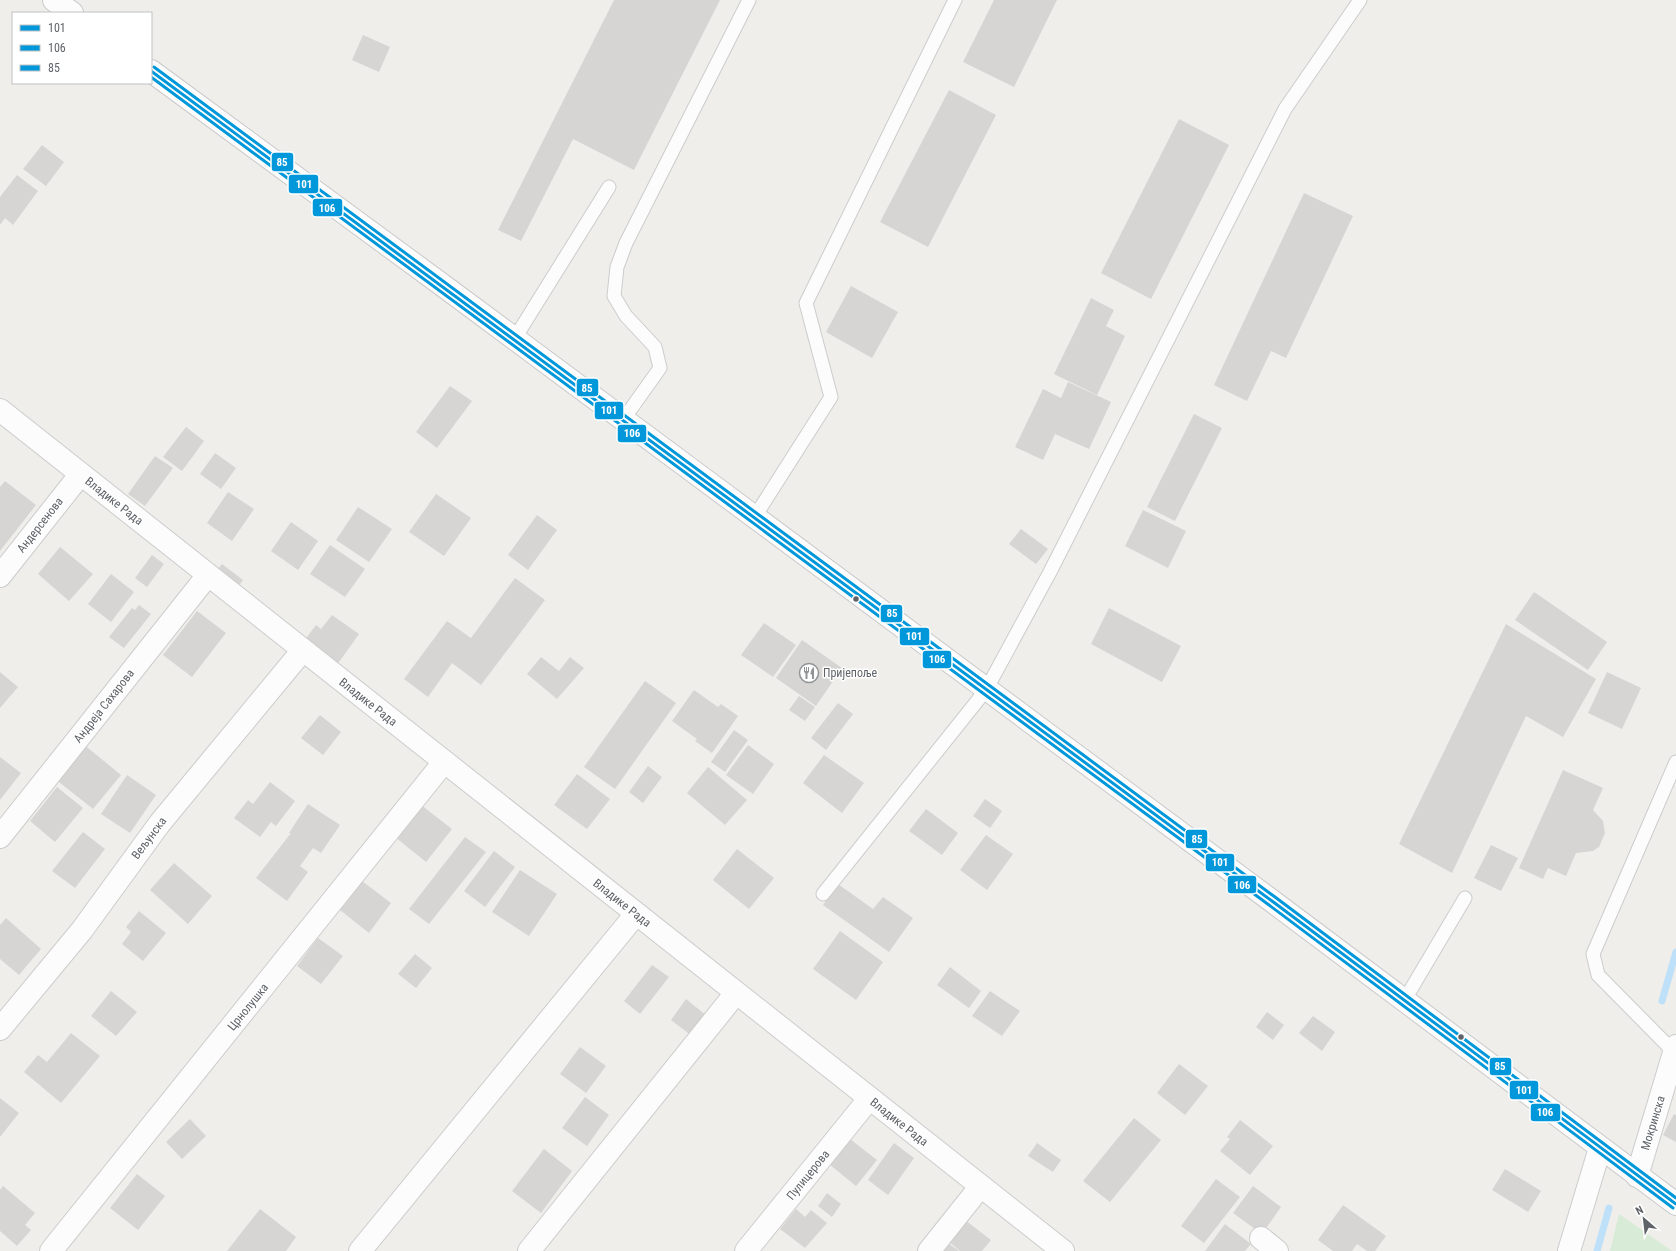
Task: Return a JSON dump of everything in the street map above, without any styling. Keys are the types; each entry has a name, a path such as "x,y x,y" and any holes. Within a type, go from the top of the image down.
{"street":[{"path":"54,0 71,12"},
{"path":"152,72 515,338 754,518 1676,1204"},
{"name":"Владике Рада","path":"0,410 80,475 1062,1251"},
{"name":"Андерсенова","path":"0,576 80,475"},
{"name":"Андреја Сахарова","path":"0,837 208,575"},
{"name":"Вељунска","path":"0,1029 82,930 160,823 303,650"},
{"name":"Црнолушка","path":"51,1251 444,762"},
{"path":"360,1251 636,914"},
{"path":"529,1251 736,994"},
{"name":"Мокринска","path":"1638,1176 1675,1049"},
{"name":"Пулицерова","path":"746,1251 869,1099"},
{"path":"1570,1251 1600,1148"},
{"path":"929,1251 980,1187"}],"lane":[{"path":"623,420 660,368 655,347 626,316 614,296 616,268 626,243 749,0"},
{"path":"754,518 831,397 806,303 955,0"},
{"path":"823,894 986,690 1050,572 1285,109 1360,0"},
{"path":"515,338 609,187"},
{"path":"1675,1049 1598,975 1593,954 1676,762"},
{"path":"1404,1001 1465,898"}],"green space":[{"path":"1619,1214 1672,1251 1610,1251"}],"building":[{"path":"614,0 720,0 634,170 573,139 521,241 498,230"},
{"path":"994,0 1057,0 1014,87 963,62"},
{"path":"363,35 390,47 379,72 352,60"},
{"path":"949,90 996,115 928,247 880,222"},
{"path":"1179,119 1229,145 1151,299 1101,273"},
{"path":"42,145 64,162 46,186 23,169"},
{"path":"17,175 38,191 13,225 5,218 0,225 0,197"},
{"path":"1304,193 1353,216 1286,358 1271,351 1247,401 1214,385"},
{"path":"851,286 898,312 872,358 826,332"},
{"path":"1091,298 1114,310 1106,326 1125,336 1097,395 1054,374"},
{"path":"1068,382 1111,402 1089,449 1055,434 1043,460 1015,447 1043,389 1061,398"},
{"path":"450,386 472,401 437,448 416,432"},
{"path":"1194,414 1222,428 1175,521 1147,507"},
{"path":"186,427 204,441 182,471 163,457"},
{"path":"215,453 236,468 221,489 200,474"},
{"path":"155,456 173,468 145,506 128,494"},
{"path":"5,481 36,505 0,551 0,487"},
{"path":"228,492 254,509 232,541 207,523"},
{"path":"436,494 471,518 444,556 409,532"},
{"path":"358,507 392,529 369,562 336,540"},
{"path":"1143,510 1186,531 1168,568 1125,546"},
{"path":"537,515 557,530 528,570 508,555"},
{"path":"291,522 318,541 298,570 271,551"},
{"path":"1021,529 1048,549 1036,564 1009,544"},
{"path":"330,545 365,569 345,597 310,574"},
{"path":"60,547 93,574 69,601 38,574"},
{"path":"152,555 164,564 147,587 135,578"},
{"path":"222,564 243,580 234,592 213,575"},
{"path":"111,574 134,592 111,622 88,604"},
{"path":"515,578 545,600 481,685 452,663 428,697 404,679 447,621 471,638"},
{"path":"1534,592 1607,642 1588,670 1515,620"},
{"path":"139,605 151,614 124,648 109,637 132,608 135,610"},
{"path":"1109,608 1181,646 1162,682 1091,644"},
{"path":"197,611 226,633 192,677 163,655"},
{"path":"332,615 359,634 334,669 301,645 316,625 321,629"},
{"path":"764,623 796,645 773,677 741,655"},
{"path":"1506,624 1596,679 1563,737 1526,716 1452,873 1399,844"},
{"name":"Пријепоље","path":"802,640 842,668 816,706 776,678"},
{"path":"541,657 559,671 570,657 584,668 557,699 527,674"},
{"path":"0,672 18,687 0,708"},
{"path":"1607,672 1641,688 1622,729 1588,713"},
{"path":"645,681 676,703 615,789 584,767"},
{"path":"694,690 718,707 721,704 738,716 712,753 695,741 697,739 672,721"},
{"path":"799,696 815,707 805,721 789,710"},
{"path":"838,703 853,714 826,750 811,738"},
{"path":"320,715 341,732 323,755 301,738"},
{"path":"734,730 748,740 725,772 711,762"},
{"path":"82,743 121,775 93,809 54,778"},
{"path":"748,745 774,764 753,794 726,775"},
{"path":"824,755 864,783 842,813 803,783"},
{"path":"0,757 21,773 0,800"},
{"path":"648,766 662,777 643,803 629,792"},
{"path":"708,767 747,800 725,825 687,793"},
{"path":"1563,770 1603,788 1593,810 1603,821 1605,833 1599,847 1593,851 1576,853 1566,876 1548,868 1543,879 1519,868"},
{"path":"577,774 610,799 587,829 554,805"},
{"path":"127,775 156,795 130,833 101,814"},
{"path":"270,782 295,801 276,826 271,822 260,837 234,818 248,800 253,804"},
{"path":"57,787 83,808 55,842 30,821"},
{"path":"985,799 1002,811 990,828 973,816"},
{"path":"308,804 340,825 321,853 313,848 300,866 308,872 287,901 256,878 291,833 289,833"},
{"path":"421,805 452,829 426,862 395,837"},
{"path":"926,809 958,833 942,855 909,831"},
{"path":"83,832 105,849 75,888 52,871"},
{"path":"986,835 1013,854 987,890 960,870"},
{"path":"465,837 486,852 429,924 409,909"},
{"path":"1491,845 1518,858 1501,891 1474,878"},
{"path":"737,849 774,878 749,909 713,880"},
{"path":"494,851 515,867 485,907 464,891"},
{"path":"174,863 212,896 188,924 150,890"},
{"path":"520,870 557,894 529,936 492,912"},
{"path":"362,881 391,903 369,933 340,910"},
{"path":"838,884 873,909 883,897 913,918 889,952 823,905"},
{"path":"139,911 166,933 143,961 122,944 131,932 126,927"},
{"path":"6,918 41,949 19,975 0,959 0,925"},
{"path":"840,931 883,962 856,1000 813,969"},
{"path":"318,938 343,956 321,984 297,966"},
{"path":"415,954 432,968 416,988 398,974"},
{"path":"652,965 669,977 640,1014 624,1001"},
{"path":"950,967 981,991 969,1008 937,985"},
{"path":"111,991 137,1012 116,1036 91,1016"},
{"path":"990,991 1020,1011 1002,1036 972,1016"},
{"path":"686,999 707,1016 692,1036 671,1020"},
{"path":"1267,1012 1284,1025 1273,1040 1256,1027"},
{"path":"1313,1016 1335,1032 1322,1051 1299,1033"},
{"path":"71,1033 100,1056 61,1103 24,1072 38,1055 47,1062"},
{"path":"580,1047 606,1066 586,1093 560,1074"},
{"path":"1179,1064 1208,1086 1185,1115 1157,1093"},
{"path":"585,1097 609,1115 587,1146 562,1128"},
{"path":"0,1098 19,1113 0,1137"},
{"path":"1674,1114 1676,1115 1676,1142 1663,1135"},
{"path":"1134,1118 1161,1140 1110,1202 1083,1181"},
{"path":"190,1119 206,1136 182,1159 166,1142"},
{"path":"1240,1120 1273,1146 1250,1175 1220,1151 1230,1139 1227,1137"},
{"path":"850,1139 877,1160 856,1186 829,1164"},
{"path":"894,1143 914,1158 888,1195 868,1180"},
{"path":"1037,1143 1061,1160 1053,1172 1028,1156"},
{"path":"544,1149 572,1171 541,1213 512,1191"},
{"path":"1505,1169 1541,1191 1528,1212 1492,1190"},
{"path":"137,1174 165,1196 138,1230 110,1208"},
{"path":"1216,1179 1240,1197 1204,1243 1181,1226"},
{"path":"3,1186 35,1213 25,1225 31,1230 17,1246 0,1231 0,1190"},
{"path":"1253,1186 1281,1207 1262,1234 1233,1213"},
{"path":"827,1193 841,1204 832,1217 818,1206"},
{"path":"1343,1205 1386,1236 1375,1251 1367,1251 1357,1244 1352,1251 1333,1251 1318,1240"},
{"path":"260,1209 296,1237 286,1251 227,1251"},
{"path":"796,1209 805,1217 811,1210 827,1223 805,1248 780,1229"},
{"path":"965,1220 991,1240 982,1251 960,1251 948,1241"},
{"path":"1225,1224 1251,1244 1245,1251 1205,1251"},
{"path":"948,1243 959,1251 942,1251"}],"waterway":[{"path":"1662,1001 1676,952"},
{"path":"1597,1251 1609,1208"}],"transit line":[{"name":"85","path":"154,67 1275,897 1676,1198"},
{"name":"101","path":"152,72 1272,901 1676,1204"},
{"name":"106","path":"152,78 1269,905 1673,1208"}],"place":[{"name":"Пријепоље","path":"809,673"}]}
